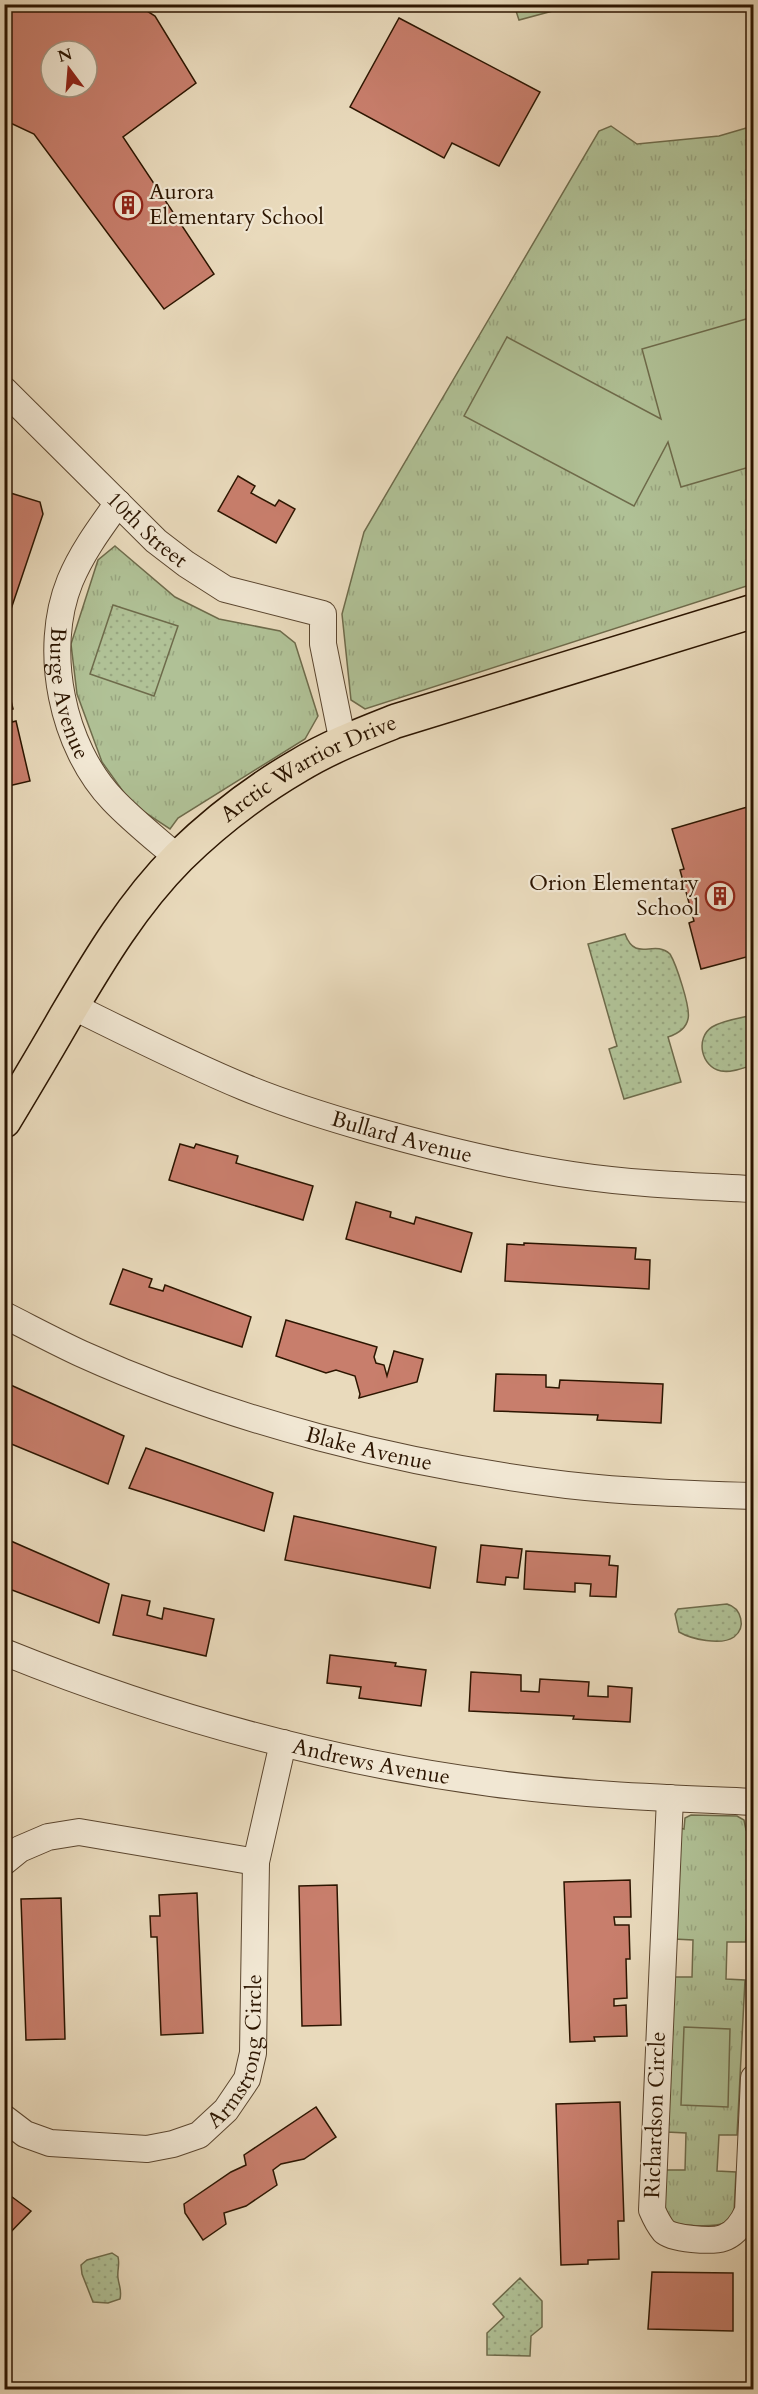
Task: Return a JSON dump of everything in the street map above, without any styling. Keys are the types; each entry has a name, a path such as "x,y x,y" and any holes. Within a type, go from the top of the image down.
{"main road":[{"name":"Arctic Warrior Drive","path":"7,1112 120,928 178,858 216,823 257,792 299,765 343,743 396,721 753,611"}],"street":[{"name":"10th Street","path":"4,390 164,547 186,564 225,589 322,614 323,644 343,743"},
{"name":"Burge Avenue","path":"118,503 82,556 69,583 61,617 57,650 60,683 66,715 76,745 93,775 112,800 178,858"},
{"name":"Bullard Avenue","path":"72,1006 180,1059 246,1088 329,1118 406,1140 493,1161 574,1175 677,1186 753,1189"},
{"name":"Blake Avenue","path":"4,1315 82,1354 189,1396 267,1422 354,1446 484,1473 569,1485 650,1493 753,1496"},
{"name":"Andrews Avenue","path":"4,1652 137,1701 283,1743 352,1759 489,1783 551,1790 753,1802"},
{"name":"Armstrong Circle","path":"4,2118 25,2134 50,2143 147,2149 173,2144 198,2134 225,2110 247,2079 253,2053 256,1862 283,1743"},
{"name":"Richardson Circle","path":"670,1798 652,2210 665,2232 677,2238 722,2239 734,2232 743,2222 748,2211 753,2078"},
{"path":"4,1862 20,1849 48,1837 79,1832 256,1862"}],"green space":[{"path":"514,4 575,5 519,20"},
{"path":"611,126 637,144 719,136 753,126 753,584 365,709 351,700 342,614 364,532 599,131"},
{"path":"753,317 753,466 681,487 668,442 634,506 464,416 507,337 661,419 642,349"},
{"path":"115,546 175,597 219,619 280,631 295,643 318,716 305,739 178,818 170,829 132,804 102,762 77,694 71,644 98,560"},
{"path":"113,605 178,626 154,696 90,674"},
{"path":"625,934 629,943 634,947 664,950 670,954 682,986 688,1019 678,1033 668,1037 681,1082 624,1099 609,1049 617,1046 588,944"},
{"path":"753,1015 753,1065 737,1070 721,1071 709,1064 702,1045 707,1032 721,1023"},
{"path":"727,1604 736,1609 741,1618 740,1628 734,1637 714,1641 691,1637 679,1632 675,1614 678,1609"},
{"path":"691,1815 737,1816 744,1820 746,1830 750,1831 746,1942 727,1942 726,1979 745,1980 737,2135 719,2135 717,2171 736,2172 734,2213 724,2223 705,2226 673,2222 667,2215 665,2203 666,2170 685,2170 686,2133 667,2132 673,1977 692,1977 693,1940 674,1939 680,1828 684,1829 685,1818"},
{"path":"684,2027 730,2029 728,2107 681,2105"},
{"path":"112,2253 119,2260 120,2299 108,2303 93,2302 82,2274 81,2265 87,2260"},
{"path":"520,2278 542,2301 542,2327 531,2336 530,2356 487,2355 487,2333 504,2317 493,2304"}],"building":[{"name":"Aurora Elementary School","path":"10,4 136,4 155,16 196,83 123,137 214,274 164,309 34,134 4,120 4,23"},
{"path":"399,18 540,92 499,166 452,143 444,158 350,107"},
{"path":"238,476 255,486 251,493 275,506 279,500 295,509 276,543 218,511"},
{"path":"4,491 40,502 43,514 4,630"},
{"path":"4,672 13,709 9,710 12,722 16,721 30,781 4,787"},
{"name":"Orion Elementary School","path":"754,805 754,955 701,969 689,923 694,921 680,870 684,869 672,829"},
{"path":"180,1144 194,1148 196,1144 238,1156 236,1163 313,1186 303,1220 169,1180"},
{"path":"356,1202 391,1212 390,1217 414,1224 416,1217 472,1233 461,1272 346,1239"},
{"path":"524,1243 636,1248 635,1259 650,1260 649,1289 505,1281 507,1244 524,1245"},
{"path":"123,1269 152,1279 149,1287 163,1291 165,1285 251,1317 242,1347 110,1304"},
{"path":"286,1320 377,1347 374,1357 376,1363 384,1365 387,1376 394,1351 423,1359 417,1382 359,1398 355,1376 336,1370 326,1373 276,1356"},
{"path":"496,1374 546,1375 546,1387 559,1388 560,1380 663,1384 661,1423 597,1420 598,1415 494,1411"},
{"path":"4,1382 124,1436 108,1484 4,1441"},
{"path":"146,1448 273,1493 264,1531 129,1488"},
{"path":"294,1516 436,1547 430,1588 285,1560"},
{"path":"4,1538 109,1584 99,1623 4,1587"},
{"path":"481,1545 522,1549 518,1578 506,1577 505,1585 477,1582"},
{"path":"526,1551 610,1556 609,1565 618,1566 616,1597 590,1596 591,1584 575,1583 575,1592 524,1589"},
{"path":"122,1595 150,1601 147,1615 162,1619 164,1608 214,1619 206,1656 113,1635"},
{"path":"330,1655 396,1663 395,1666 426,1670 421,1706 359,1698 361,1687 327,1683"},
{"path":"471,1672 521,1675 521,1691 539,1692 540,1679 589,1682 588,1696 608,1697 608,1686 632,1688 630,1722 573,1719 574,1716 469,1711"},
{"path":"630,1880 631,1917 614,1917 615,1925 629,1925 630,1959 626,1959 627,1998 614,1999 614,2006 626,2005 627,2036 594,2037 595,2041 570,2042 564,1882"},
{"path":"337,1885 341,2025 302,2026 299,1886"},
{"path":"197,1893 203,2033 161,2035 157,1937 151,1937 150,1916 160,1916 159,1895"},
{"path":"61,1898 65,2039 26,2040 21,1899"},
{"path":"620,2102 624,2221 618,2221 619,2259 588,2260 588,2264 561,2265 556,2104"},
{"path":"316,2107 336,2137 304,2159 281,2164 273,2170 277,2185 246,2206 224,2213 226,2224 203,2240 185,2213 184,2204 231,2172 246,2165 244,2155"},
{"path":"4,2191 31,2211 6,2237 4,2235"},
{"path":"652,2272 733,2273 733,2331 648,2329"}],"place":[{"name":"Aurora Elementary School","path":"128,205"},
{"name":"Orion Elementary School","path":"720,896"}]}
